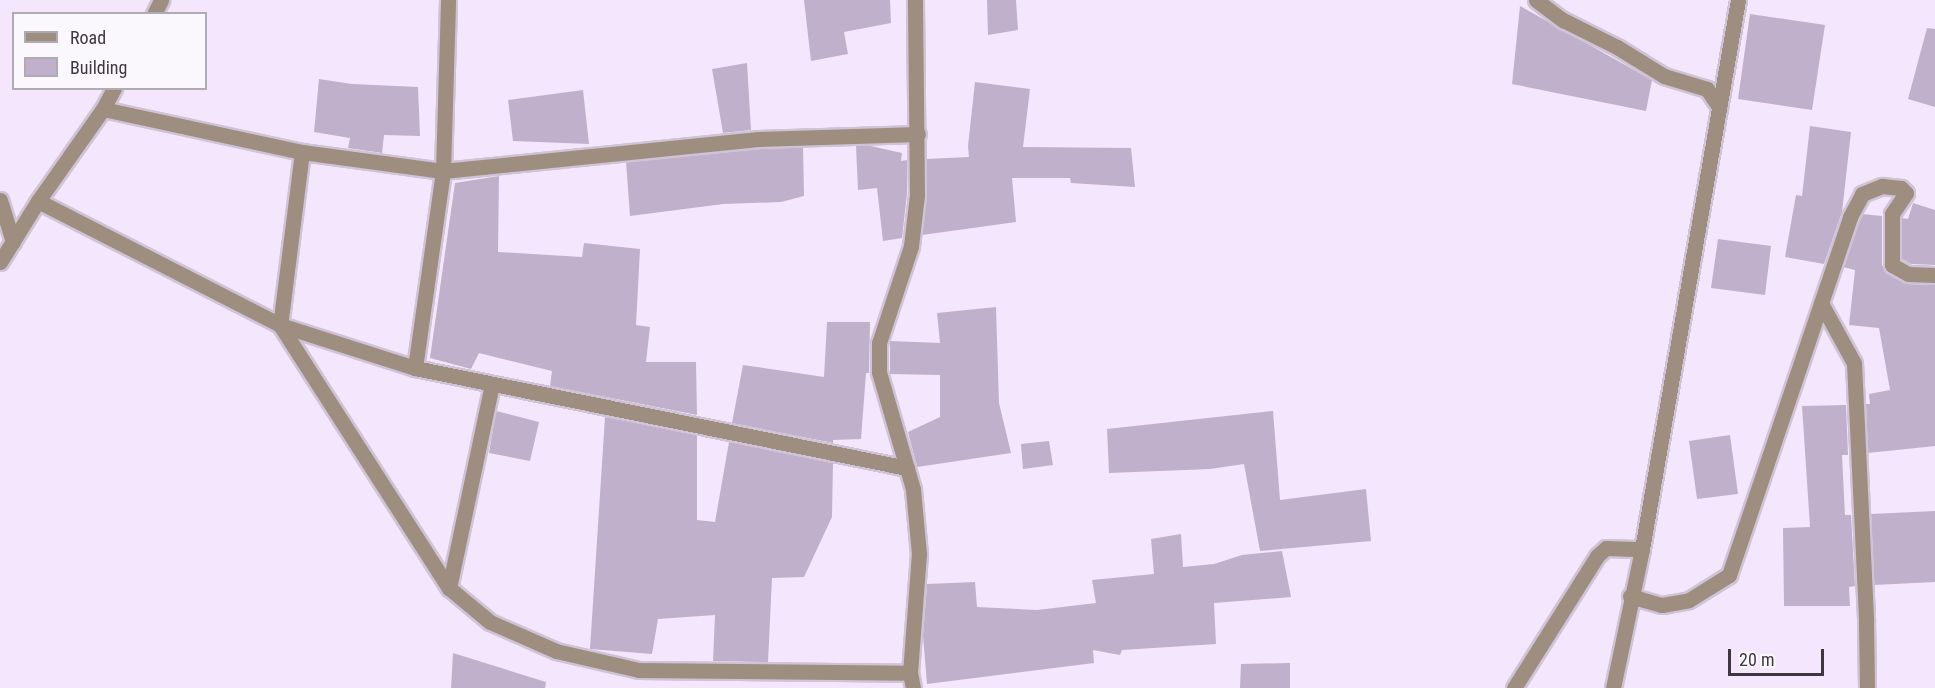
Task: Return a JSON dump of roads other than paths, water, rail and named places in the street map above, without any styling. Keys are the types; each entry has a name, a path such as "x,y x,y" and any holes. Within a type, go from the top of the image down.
{"street":[{"path":"442,0 458,0"},
{"path":"415,368 442,171 448,0"},
{"path":"302,152 280,325 449,588 490,622 556,651 639,670 912,680 919,554 913,489 879,372 879,343 911,246 917,195 915,0"},
{"path":"1536,0 1563,20 1617,47 1664,75 1707,89 1719,106"},
{"path":"1613,688 1630,596 1642,549 1737,0"},
{"path":"0,262 38,201 103,109 113,90"},
{"path":"103,109 302,152 442,171 758,139 918,134"},
{"path":"1630,596 1662,604 1689,600 1729,575 1850,216 1862,194 1882,186 1901,188 1906,193 1892,214 1892,265 1908,274 1935,275"},
{"path":"0,200 13,242"},
{"path":"38,201 280,325 415,368 907,468"},
{"path":"1821,303 1854,363 1867,688"},
{"path":"449,588 492,384"},
{"path":"1514,688 1597,556 1606,548 1642,549"}]}
